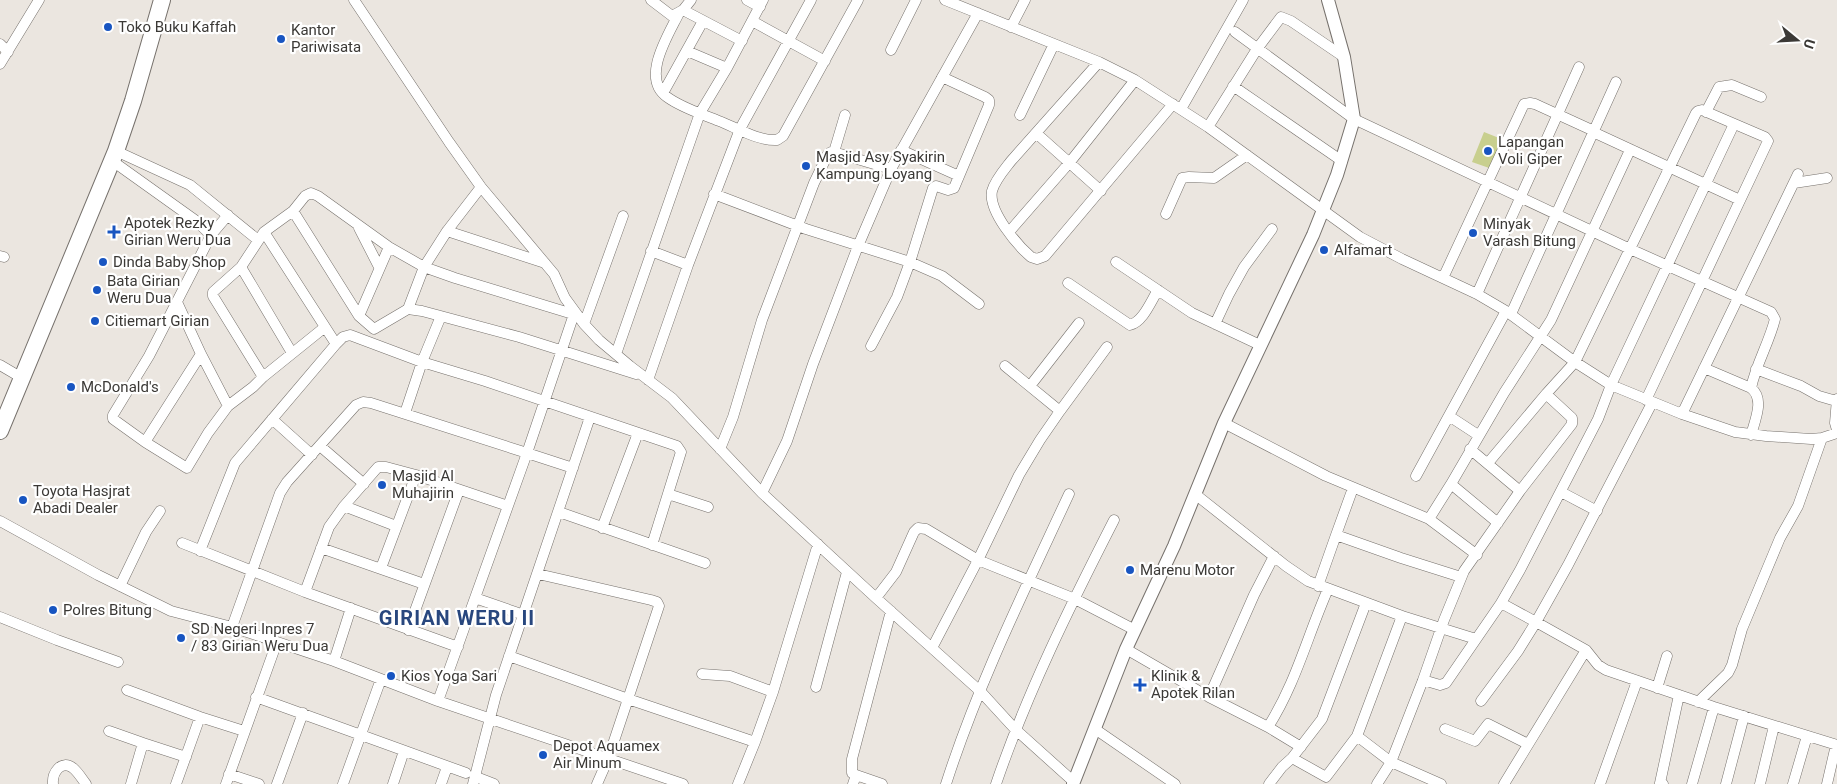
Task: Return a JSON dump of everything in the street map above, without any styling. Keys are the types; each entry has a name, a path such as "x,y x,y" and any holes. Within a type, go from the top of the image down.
{"highway":[{"path":"0,431 114,155 162,0"}],"street":[{"path":"0,64 4,48 39,0"},
{"path":"354,0 443,134 498,209 546,263 558,280 565,298 584,324 616,354 682,407 762,493 981,692 1015,729 1073,783 1126,649 1195,494 1224,423 1313,234 1342,161 1354,118 1344,57 1329,2"},
{"path":"651,0 669,14 675,15 681,12"},
{"path":"691,0 681,12 662,46 656,64 658,85 671,100 771,140 777,140 783,136 858,0"},
{"path":"616,354 700,113 762,4 747,0"},
{"path":"645,378 740,129 811,0"},
{"path":"891,50 916,0"},
{"path":"945,0 1099,62 1135,80 1208,127 1360,237 1477,294 1509,312 1575,362 1611,385 1714,426 1751,435 1822,438 1837,432 1835,423 1837,400 1819,396 1795,384 1756,369"},
{"path":"1011,27 1025,0"},
{"path":"1099,62 998,177 992,191 992,200 1000,220 1031,257 1042,258 1177,106 1243,0"},
{"path":"681,12 742,41"},
{"path":"762,493 787,441 813,364 858,246 891,169 978,13"},
{"path":"1208,127 1257,49 1279,18 1283,17 1344,57"},
{"path":"752,21 825,61"},
{"path":"663,93 703,22"},
{"path":"1235,32 1354,118 1630,249 1771,312 1775,320 1750,388"},
{"path":"1020,115 1054,44"},
{"path":"688,51 727,68"},
{"path":"1477,294 1579,68"},
{"path":"871,346 897,297 933,188 936,186 951,190 988,111 989,100 942,77"},
{"path":"1009,232 1070,162 1135,80"},
{"path":"1416,476 1509,312 1557,214 1616,82"},
{"path":"1706,112 1719,87 1732,85 1761,97"},
{"path":"1233,86 1342,161"},
{"path":"1443,278 1524,104 1530,103 1558,114 1630,150 1740,200"},
{"path":"1482,701 1518,651 1536,622 1597,511 1649,401 1701,282 1768,141 1765,137 1702,110 1698,111 1575,362 1488,464"},
{"path":"834,152 845,115"},
{"path":"1423,680 1440,686 1444,685 1501,604 1598,419 1611,385 1734,124"},
{"path":"1036,133 1101,191"},
{"path":"901,150 959,176"},
{"path":"1429,518 1556,310 1630,150"},
{"path":"720,449 733,416 762,320 824,160 828,154 834,152 891,169"},
{"path":"114,155 190,185 228,215 261,236 336,344"},
{"path":"114,155 211,235"},
{"path":"1166,214 1182,178 1214,178 1247,155"},
{"path":"1682,414 1796,178 1827,178"},
{"path":"365,341 374,329 408,309 424,266 481,187"},
{"path":"263,377 212,296 213,292 241,266 261,236 293,211 304,196 312,193 389,247 424,266 455,278 575,314"},
{"path":"714,194 798,226 910,262 942,276 979,304"},
{"path":"293,211 359,316 374,329"},
{"path":"228,215 211,235 149,356 112,417 115,421 187,468 208,433 228,406 254,387 263,377 325,326"},
{"path":"584,324 623,216"},
{"path":"358,225 379,267"},
{"path":"1215,324 1244,267 1272,229"},
{"path":"448,231 546,263"},
{"path":"359,316 389,247"},
{"path":"651,251 688,266"},
{"path":"1116,262 1192,313 1260,345"},
{"path":"241,266 292,353"},
{"path":"1068,283 1130,325 1136,324 1158,290"},
{"path":"177,302 228,406"},
{"path":"408,309 441,316 645,378"},
{"path":"438,701 527,453 560,351 575,314"},
{"path":"405,412 422,362 441,316"},
{"path":"1030,386 1079,323"},
{"path":"200,551 235,463 336,344 346,336 677,446 680,449 652,545"},
{"path":"932,648 978,560 1019,475 1040,440 1107,347"},
{"path":"145,442 201,354"},
{"path":"0,365 22,378"},
{"path":"1005,366 1060,411"},
{"path":"1704,368 1755,392 1758,400 1751,435"},
{"path":"1377,784 1391,762 1461,577 1520,490 1574,421 1570,415 1546,394"},
{"path":"232,628 280,493 287,482 345,415 356,405 363,402 372,403 405,412 573,468"},
{"path":"1449,416 1478,435"},
{"path":"472,778 509,656 590,417"},
{"path":"272,420 312,455"},
{"path":"1224,423 1306,466 1353,488 1429,518 1477,555"},
{"path":"602,528 638,433"},
{"path":"1698,702 1728,673 1732,665 1742,629 1780,538 1798,506 1822,438"},
{"path":"320,446 364,484"},
{"path":"1470,448 1520,490"},
{"path":"304,592 329,527 344,506 378,467 386,467 416,475 508,506"},
{"path":"382,568 416,475"},
{"path":"1451,484 1498,523"},
{"path":"1268,727 1288,692 1317,614 1336,535 1353,488"},
{"path":"408,630 459,490"},
{"path":"1561,492 1597,511"},
{"path":"668,494 708,507"},
{"path":"946,784 981,692 1069,494"},
{"path":"1195,494 1296,574 1323,588 1402,616 1476,639"},
{"path":"344,506 396,526"},
{"path":"120,586 146,532 160,511"},
{"path":"559,512 705,563"},
{"path":"996,784 1015,729 1114,520"},
{"path":"0,521 120,586 171,611 334,660 438,701 684,784"},
{"path":"876,598 896,572 914,532 918,528 926,528 978,560 1075,599 1135,630"},
{"path":"1336,535 1461,577"},
{"path":"182,543 304,592 458,647"},
{"path":"738,784 756,742 773,692 818,544"},
{"path":"321,548 424,584"},
{"path":"1209,697 1254,595 1274,556"},
{"path":"816,688 847,572"},
{"path":"538,574 657,602 660,606 608,759 597,784"},
{"path":"475,598 524,616"},
{"path":"1269,784 1282,766 1292,758 1317,728 1328,707 1366,603"},
{"path":"1501,604 1586,650 1601,667 1636,682 1836,745 1827,784"},
{"path":"334,660 351,608"},
{"path":"882,784 854,779 852,759 891,611"},
{"path":"1292,758 1325,781 1357,736 1402,616"},
{"path":"0,617 118,662"},
{"path":"259,784 228,779 277,642"},
{"path":"1126,649 1209,697 1268,727 1301,748"},
{"path":"1504,784 1586,650"},
{"path":"509,656 756,742"},
{"path":"1657,688 1667,656"},
{"path":"702,674 730,676 773,692"},
{"path":"343,784 381,679"},
{"path":"1600,784 1636,682"},
{"path":"127,690 244,731"},
{"path":"1661,784 1679,695"},
{"path":"256,697 303,713 472,778 494,784"},
{"path":"1692,784 1714,707"},
{"path":"277,784 303,713"},
{"path":"1726,784 1744,716"},
{"path":"176,784 200,717"},
{"path":"1445,729 1475,741 1488,724 1528,744"},
{"path":"1760,784 1774,726"},
{"path":"1095,729 1174,784"},
{"path":"109,731 186,757"},
{"path":"1357,736 1391,762 1437,783"},
{"path":"1792,784 1807,736"},
{"path":"131,784 143,743"},
{"path":"393,784 404,751"},
{"path":"53,784 54,773 61,766 65,765 74,769 86,784"},
{"path":"441,784 447,767"}],"green space":[{"name":"Lapangan Voli Giper","path":"1484,132 1504,140 1492,169 1472,162"}],"place":[{"name":"Toko Buku Kaffah","path":"108,27"},
{"name":"Kantor Pariwisata","path":"281,39"},
{"name":"Lapangan Voli Giper","path":"1488,151"},
{"name":"Masjid Asy Syakirin Kampung Loyang","path":"806,166"},
{"name":"Apotek Rezky Girian Weru Dua","path":"114,232"},
{"name":"Minyak Varash Bitung","path":"1473,233"},
{"name":"Alfamart","path":"1324,250"},
{"name":"Dinda Baby Shop","path":"103,262"},
{"name":"Bata Girian Weru Dua","path":"97,290"},
{"name":"Citiemart Girian","path":"95,321"},
{"name":"McDonald's","path":"71,387"},
{"name":"Masjid Al Muhajirin","path":"382,485"},
{"name":"Toyota Hasjrat Abadi Dealer","path":"23,500"},
{"name":"Marenu Motor","path":"1130,570"},
{"name":"Polres Bitung","path":"53,610"},
{"name":"SD Negeri Inpres 7 / 83 Girian Weru Dua","path":"181,638"},
{"name":"Kios Yoga Sari","path":"391,676"},
{"name":"Klinik & Apotek Rilan","path":"1140,685"},
{"name":"Depot Aquamex Air Minum","path":"543,755"}],"district":[{"name":"GIRIAN WERU II","path":"457,618"}]}
